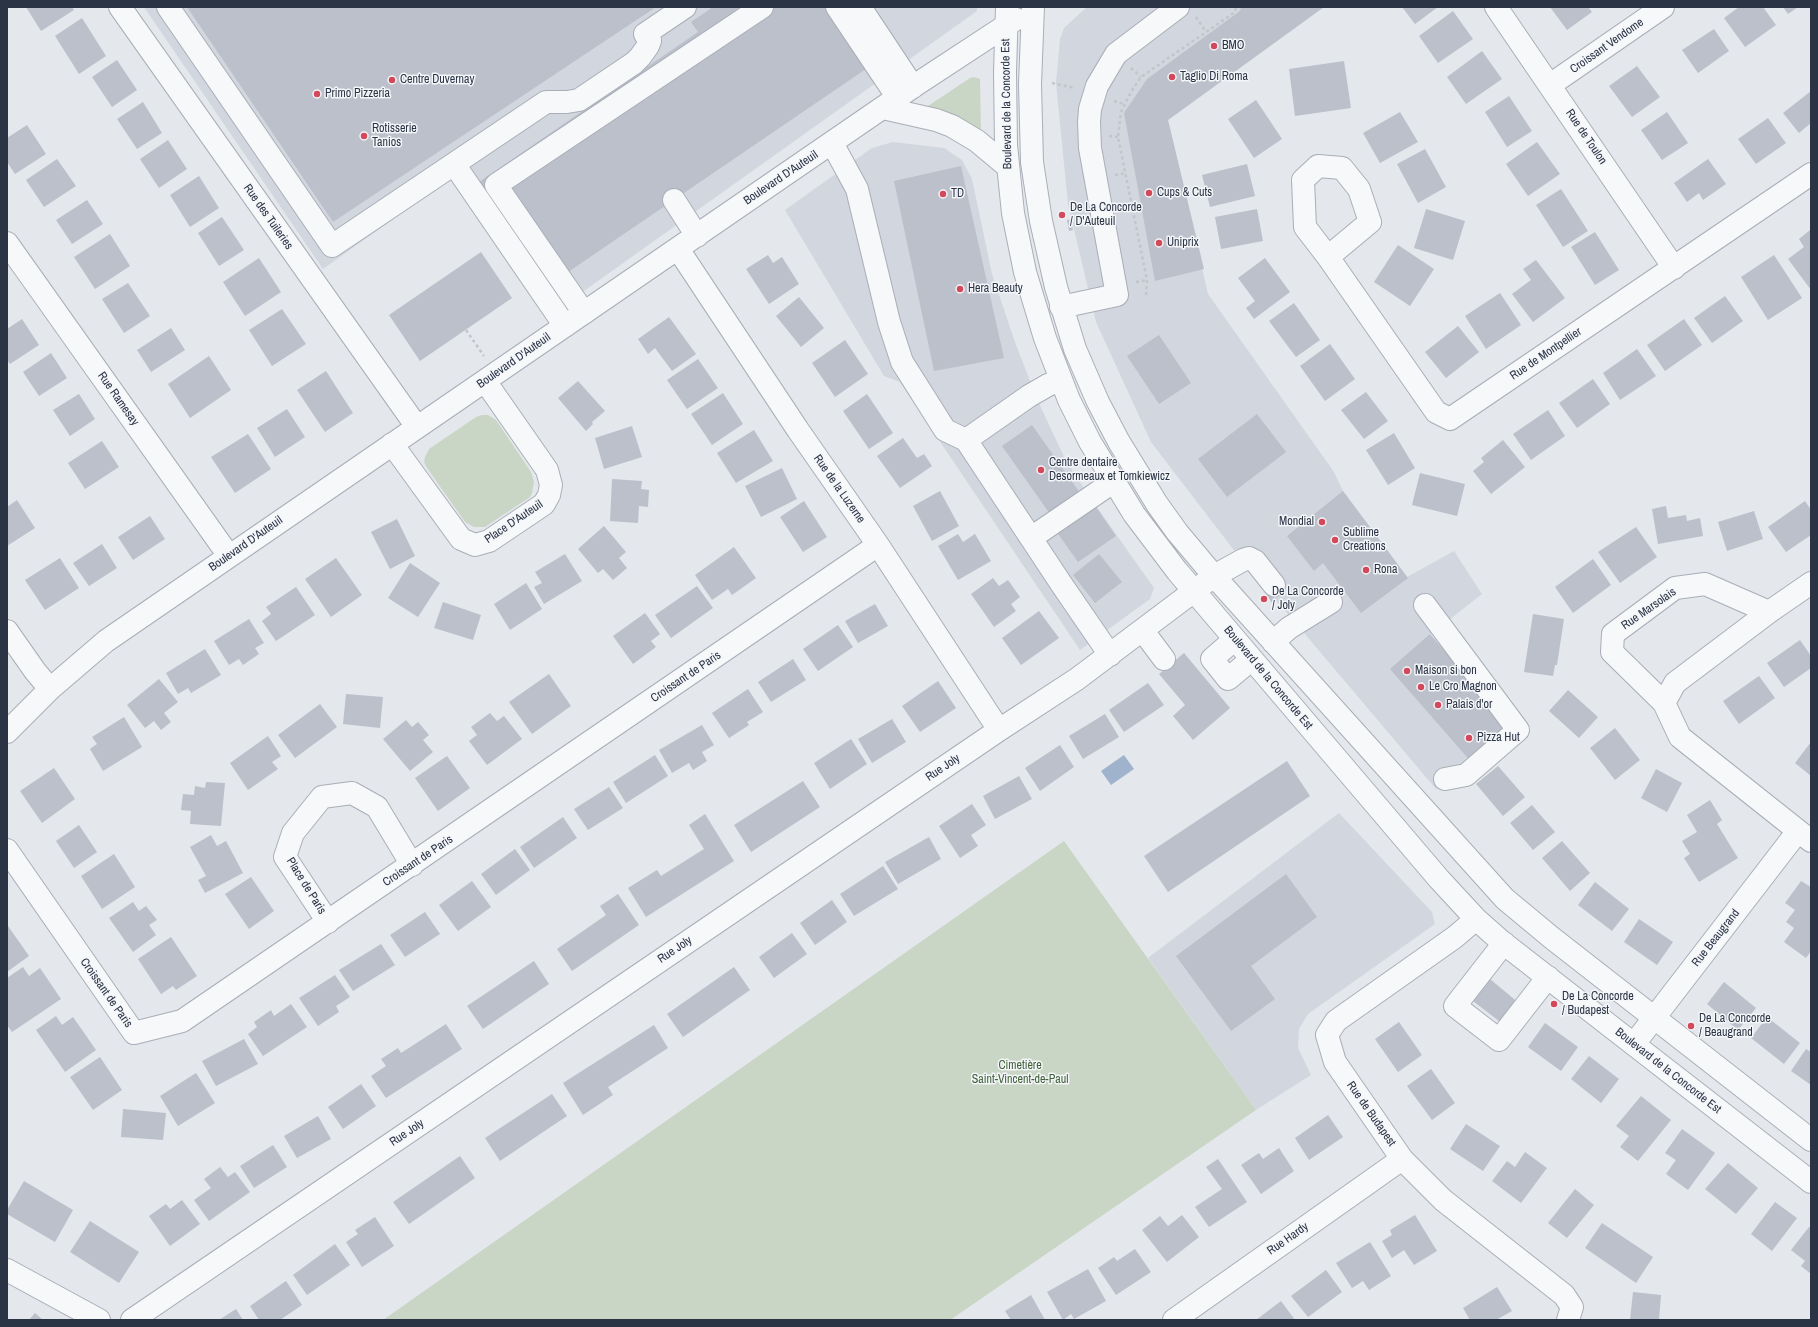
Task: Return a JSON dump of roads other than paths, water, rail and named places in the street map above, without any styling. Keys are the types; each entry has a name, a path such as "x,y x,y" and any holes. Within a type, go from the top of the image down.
{"street":[{"name":"Rue des Tuileries","path":"120,7 417,427"},
{"path":"168,7 332,246 546,102 567,102 579,100 634,63 640,57 650,41 645,34 685,7"},
{"path":"584,313 496,185 762,7"},
{"path":"837,7 898,98 936,120 952,126 977,141 1007,166"},
{"path":"860,7 898,98"},
{"name":"Boulevard D'Auteuil","path":"7,732 50,689 106,642 392,444 898,98 1007,16 1034,7"},
{"name":"Boulevard de la Concorde Est","path":"1034,7 1030,84 1032,162 1041,221 1061,307 1085,374 1119,442 1148,490 1168,519 1214,576 1505,899 1552,938 1811,1140"},
{"name":"Rue de Toulon","path":"1496,7 1674,268"},
{"name":"Croissant Vendome","path":"1550,85 1663,7"},
{"path":"1061,307 1117,295 1090,148 1090,109 1097,86 1116,54 1186,10"},
{"name":"Boulevard de la Concorde Est","path":"1007,16 1005,100 1007,166 1013,214 1025,272 1045,338 1061,380 1090,442 1113,482 1158,548 1385,816 1439,879 1476,919 1504,943 1811,1182"},
{"path":"832,143 857,189 889,322 902,362 945,430 966,440 1110,655"},
{"path":"454,164 565,326"},
{"name":"Rue de Montpellier","path":"1328,256 1436,412 1450,419 1811,174"},
{"path":"674,200 697,236"},
{"name":"Rue Ramesay","path":"7,243 229,556"},
{"name":"Rue de la Luzerne","path":"678,249 798,430 878,545 999,730"},
{"path":"966,440 1048,384 1061,380"},
{"name":"Place D'Auteuil","path":"392,444 461,539 475,545 490,541 544,504 550,495 551,485 547,470 485,381"},
{"path":"1031,538 1113,482"},
{"name":"Croissant de Paris","path":"7,850 134,1033 182,1021 878,545"},
{"name":"Rue Joly","path":"132,1320 999,730 1077,679 1195,592 1214,576 1249,558 1255,561 1274,585"},
{"path":"1664,703 1675,683 1768,612 1811,583"},
{"name":"Rue Marsolais","path":"1664,703 1612,652 1613,634 1675,588 1705,584 1768,612"},
{"path":"1273,642 1289,628 1331,602"},
{"path":"1425,605 1518,730 1466,775 1445,779"},
{"path":"1143,630 1164,659"},
{"path":"7,631 35,671 50,689"},
{"path":"1235,639 1212,659 1228,679 1252,659"},
{"name":"Rue Beaugrand","path":"1634,1044 1804,836 1680,737 1664,703"},
{"name":"Place de Paris","path":"328,922 285,857 293,833 322,797 352,793 377,807 412,865"},
{"path":"1385,816 1410,794"},
{"name":"Rue de Budapest","path":"1476,919 1455,937 1336,1021 1327,1035 1335,1062 1402,1159 1443,1200 1564,1295 1570,1314"},
{"path":"1504,943 1455,1006 1499,1040 1548,977"},
{"name":"Rue Hardy","path":"1174,1320 1402,1159"},
{"path":"7,1270 99,1320"}],"water":[{"path":"1124,755 1134,769 1111,785 1101,771"}],"place":[{"name":"BMO","path":"1214,46"},
{"name":"Taglio Di Roma","path":"1172,77"},
{"name":"Centre Duvernay","path":"392,80"},
{"name":"Primo Pizzeria","path":"317,94"},
{"name":"Rotisserie Tanios","path":"364,136"},
{"name":"Cups & Cuts","path":"1149,193"},
{"name":"TD","path":"943,194"},
{"name":"De La Concorde / D'Auteuil","path":"1062,215"},
{"name":"Uniprix","path":"1159,243"},
{"name":"Hera Beauty","path":"960,289"},
{"name":"Centre dentaire Desormeaux et Tomkiewicz","path":"1041,470"},
{"name":"Mondial","path":"1322,522"},
{"name":"Sublime Creations","path":"1335,540"},
{"name":"Rona","path":"1366,570"},
{"name":"De La Concorde / Joly","path":"1264,599"},
{"name":"Maison si bon","path":"1407,671"},
{"name":"Le Cro Magnon","path":"1421,687"},
{"name":"Palais d'or","path":"1438,705"},
{"name":"Pizza Hut","path":"1469,738"},
{"name":"De La Concorde / Budapest","path":"1554,1004"},
{"name":"De La Concorde / Beaugrand","path":"1691,1026"}],"park label":[{"name":"Cimetière Saint-Vincent-de-Paul","path":"1020,1073"}]}
